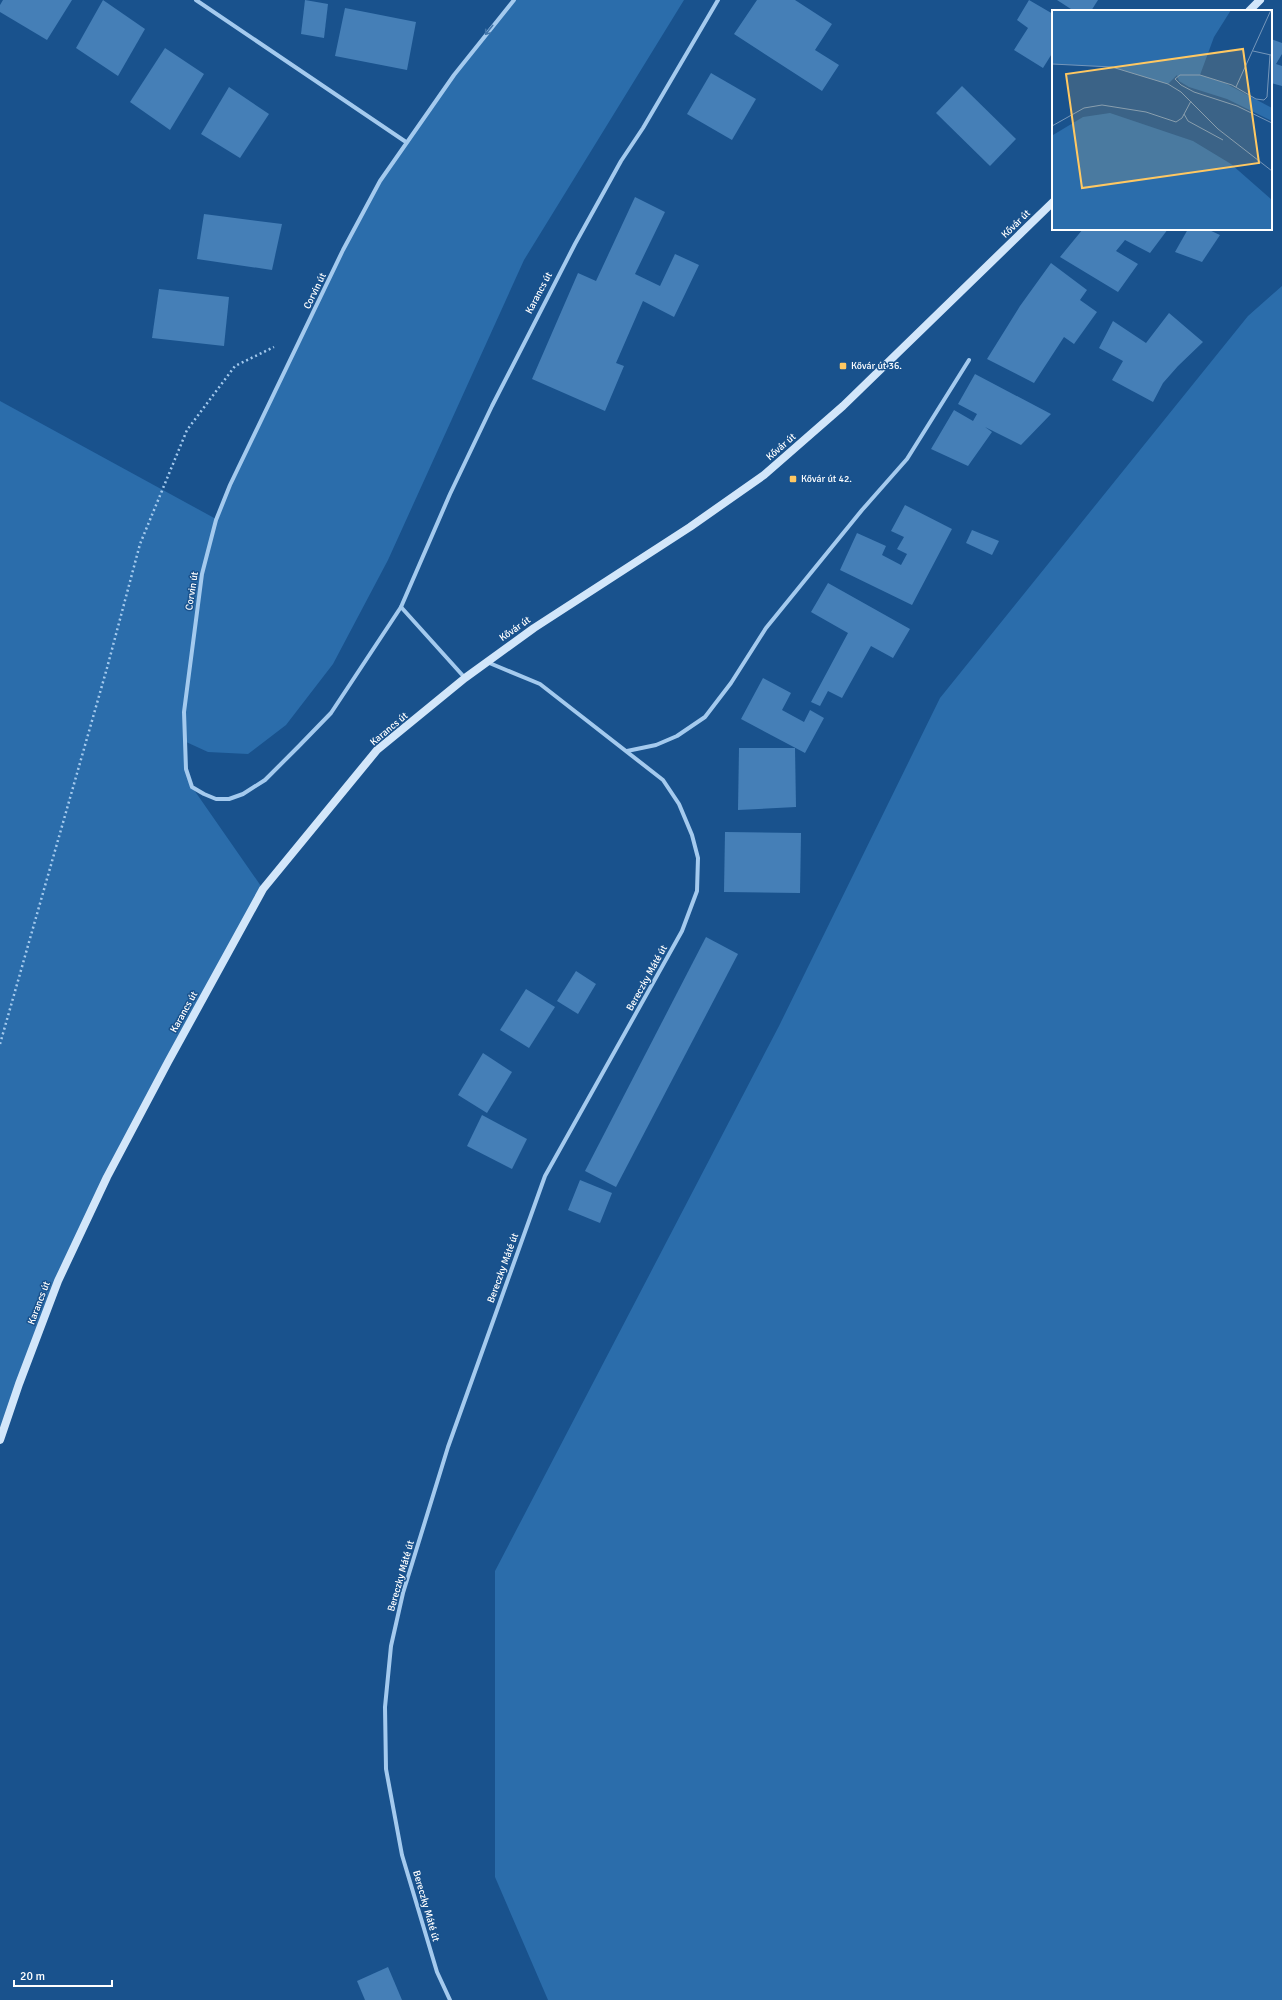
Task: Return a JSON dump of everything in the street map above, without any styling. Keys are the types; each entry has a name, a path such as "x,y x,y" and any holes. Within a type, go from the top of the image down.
{"main road":[{"path":"1250,10 1260,0"},
{"name":"Kővár út","path":"487,662 534,628 764,476 843,406 1052,203"},
{"name":"Karancs út","path":"0,1440 19,1384 58,1281 107,1177 168,1062 263,890 377,750 465,678 487,662"}],"street":[{"path":"196,0 406,142"},
{"name":"Corvin út","path":"401,607 331,713 265,780 243,794 229,799 216,799 192,787 186,769 184,712 197,608 208,549 216,520 230,485 363,212 380,181 454,75 514,0"},
{"name":"Karancs út","path":"401,607 422,555 476,440 575,244 621,161 643,128 718,0"},
{"path":"627,751 656,746 677,736 705,716 731,683 766,628 862,510 907,459 970,360"},
{"path":"401,607 465,678"},
{"name":"Bereczky Máté út","path":"450,2000 437,1972 402,1855 386,1769 386,1707 391,1646 403,1593 448,1447 545,1176 682,931 698,891 698,858 692,835 679,804 663,780 540,684 487,662"}],"path":[{"path":"0,1044 107,668 140,544 187,430 234,366 303,334"}],"shaded area":[{"path":"514,0 684,0 524,260 388,560 333,664 286,725 248,754 208,752 184,741 186,769 192,787 263,889 168,1062 58,1281 0,1440 0,401 216,519 230,485 343,250 380,181 454,75"},
{"path":"1282,286 1282,2000 548,2000 495,1877 495,1571 779,1026 940,698 1248,316"}],"building":[{"path":"3,0 72,0 47,40 0,12 0,5"},
{"path":"103,0 145,29 118,76 76,48"},
{"path":"305,0 328,4 324,38 301,34"},
{"path":"757,0 795,0 832,24 815,50 839,65 822,91 734,34"},
{"path":"1029,0 1052,13 1052,54 1043,68 1014,50 1028,28 1017,20"},
{"path":"1057,0 1098,0 1092,10 1072,10"},
{"path":"345,8 416,22 407,70 335,56"},
{"path":"1272,39 1282,43 1282,54 1276,64 1282,66 1282,86 1272,83"},
{"path":"165,48 204,74 170,130 130,102"},
{"path":"711,73 756,99 732,140 687,114"},
{"path":"962,86 1016,139 990,166 936,113"},
{"path":"229,87 269,114 240,158 201,134"},
{"path":"635,197 665,212 635,274 660,286 675,254 699,265 674,317 643,301 616,363 624,366 605,411 532,379 578,273 596,281"},
{"path":"204,214 282,224 272,270 197,259"},
{"path":"1082,230 1167,230 1150,253 1125,240 1116,251 1138,264 1118,292 1060,257"},
{"path":"1187,230 1209,230 1220,235 1202,262 1175,252"},
{"path":"1051,263 1087,290 1080,300 1097,312 1074,344 1064,337 1034,383 987,359 1020,306"},
{"path":"159,289 229,297 224,346 152,338"},
{"path":"1169,313 1203,342 1163,383 1153,402 1112,380 1123,361 1099,348 1113,321 1146,343"},
{"path":"975,374 1051,414 1021,445 985,427 992,432 968,466 931,449 954,410 973,421 977,414 958,404"},
{"path":"905,505 952,529 912,605 840,570 857,533 886,546 882,555 901,565 907,554 897,549 904,537 891,531"},
{"path":"972,530 999,541 992,555 966,543"},
{"path":"828,583 910,629 893,658 871,646 842,698 828,691 820,706 811,702 848,633 811,612"},
{"path":"763,678 791,693 782,710 804,722 810,710 824,718 805,753 741,719"},
{"path":"739,748 795,748 796,807 738,810"},
{"path":"725,832 801,833 800,893 724,892"},
{"path":"706,937 738,954 616,1187 585,1171"},
{"path":"576,971 596,984 578,1014 557,1001"},
{"path":"526,989 555,1007 529,1048 500,1030"},
{"path":"483,1053 512,1072 487,1113 458,1095"},
{"path":"482,1115 527,1139 512,1169 467,1146"},
{"path":"580,1180 612,1193 600,1223 568,1210"},
{"path":"388,1967 402,2000 365,2000 357,1981"}],"place":[{"name":"Kővár út 36.","path":"843,366"},
{"name":"Kővár út 42.","path":"793,479"}]}
